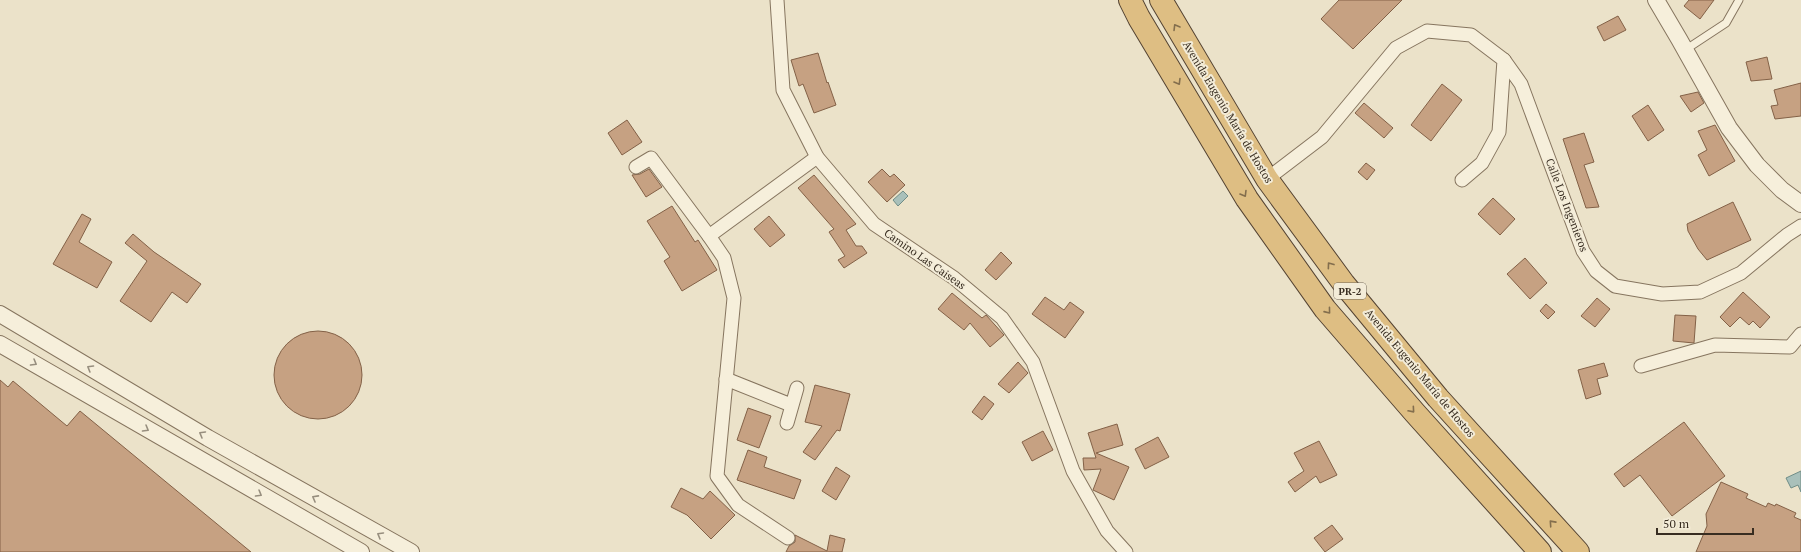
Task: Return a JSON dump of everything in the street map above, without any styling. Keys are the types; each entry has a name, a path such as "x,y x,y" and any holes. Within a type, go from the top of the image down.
{"highway":[{"name":"PR-2","path":"1130,0 1139,18 1247,199 1325,309 1415,413 1540,552"},
{"name":"Avenida Eugenio María de Hostos","path":"1161,0 1267,179 1344,284 1438,398 1578,552"}],"street":[{"name":"Camino Las Caiseas","path":"777,0 783,90 817,157 874,224 954,278 1002,318 1033,362 1074,471 1107,531 1126,552"},
{"path":"1656,0 1729,128 1757,165 1782,190 1801,204"},
{"name":"Calle Los Ingenieros","path":"1267,179 1322,137 1396,48 1427,31 1471,35 1504,60 1521,84 1583,251 1596,271 1615,286 1662,294 1700,292 1741,272 1787,235 1801,226"},
{"path":"1462,180 1482,163 1499,132 1504,60"},
{"path":"709,236 817,157"},
{"path":"636,167 652,158 724,258 734,298 717,476 738,505 788,538"},
{"path":"0,314 208,438 411,552"},
{"path":"1641,366 1715,345 1790,348 1801,334"},
{"path":"0,344 361,552"},
{"path":"726,379 791,405"},
{"path":"787,423 797,388"},
{"path":"337,538 349,518"}],"lane":[{"path":"1685,50 1726,23 1739,0"}],"water":[{"path":"903,191 908,196 898,206 893,200"},
{"path":"1801,471 1801,492 1798,485 1791,488 1786,478"}],"building":[{"path":"1339,0 1402,0 1353,49 1321,19"},
{"path":"1689,0 1714,0 1700,19 1684,6"},
{"path":"1618,16 1626,30 1604,41 1597,27"},
{"path":"818,53 827,83 828,82 836,105 814,113 803,84 799,86 791,60"},
{"path":"1767,57 1772,79 1751,81 1746,62"},
{"path":"1801,83 1801,116 1775,119 1771,106 1778,105 1774,90"},
{"path":"1442,84 1462,100 1431,141 1411,125"},
{"path":"1698,92 1704,103 1691,112 1680,96"},
{"path":"1364,103 1393,128 1384,138 1355,113"},
{"path":"1648,105 1664,130 1648,141 1632,116"},
{"path":"627,120 642,142 622,155 608,133"},
{"path":"1715,125 1735,161 1709,176 1698,155 1707,150 1698,131"},
{"path":"1584,133 1594,162 1584,165 1599,207 1586,208 1563,139"},
{"path":"1366,163 1375,170 1367,180 1358,172"},
{"path":"649,169 662,187 646,197 632,175 640,174"},
{"path":"882,169 890,177 894,174 905,185 887,202 868,182"},
{"path":"814,175 856,224 846,230 856,246 862,246 867,253 844,268 838,260 845,256 829,232 834,229 798,188"},
{"path":"1493,198 1515,219 1500,235 1478,214"},
{"path":"1733,202 1751,240 1707,260 1698,249 1688,231 1687,224"},
{"path":"672,206 695,242 698,240 717,270 682,291 664,261 670,257 647,221"},
{"path":"82,214 91,219 79,242 112,262 97,288 53,264"},
{"path":"769,216 785,235 770,247 754,229"},
{"path":"133,234 154,252 201,284 187,303 172,292 151,322 120,301 147,261 125,243"},
{"path":"1001,252 1012,263 996,280 985,270"},
{"path":"1525,258 1547,283 1530,299 1507,274"},
{"path":"1743,292 1770,317 1760,328 1753,321 1749,325 1740,317 1730,327 1720,317"},
{"path":"952,293 982,318 986,315 1004,335 990,347 970,323 964,330 938,309"},
{"path":"1045,297 1064,310 1070,302 1084,312 1065,338 1032,314"},
{"path":"1597,298 1610,309 1595,327 1581,316"},
{"path":"1546,304 1555,312 1548,319 1540,311"},
{"path":"1675,315 1696,316 1694,343 1673,341"},
{"path":"318,331 335,334 349,344 359,358 362,375 359,392 349,406 335,416 318,419 301,416 287,406 277,392 274,375 277,358 287,344 301,334"},
{"path":"1018,362 1028,373 1009,393 998,384"},
{"path":"1604,363 1608,376 1597,379 1601,394 1586,399 1578,370"},
{"path":"0,380 8,387 13,381 67,426 80,411 251,552 0,552"},
{"path":"815,385 850,394 840,431 837,430 815,460 803,452 822,426 805,422"},
{"path":"984,396 994,404 982,420 972,412"},
{"path":"748,408 771,416 759,448 737,440"},
{"path":"1684,422 1725,476 1672,516 1640,475 1624,487 1614,474"},
{"path":"1117,424 1123,445 1096,453 1129,467 1114,500 1093,490 1101,469 1084,470 1083,458 1096,458 1088,433"},
{"path":"1043,431 1053,450 1032,461 1022,442"},
{"path":"1158,437 1169,457 1145,469 1135,449"},
{"path":"1319,441 1337,475 1320,483 1316,476 1295,492 1288,482 1304,471 1294,453"},
{"path":"748,450 767,457 764,467 801,480 794,499 737,480"},
{"path":"836,467 850,476 836,500 822,491"},
{"path":"1721,482 1748,494 1746,498 1766,507 1768,503 1775,506 1776,504 1796,513 1794,517 1801,520 1801,552 1696,552 1707,526 1706,514"},
{"path":"681,488 703,499 710,491 735,515 711,539 687,515 671,507"},
{"path":"1332,525 1343,539 1325,552 1314,538"},
{"path":"795,535 827,551 830,535 845,539 842,552 786,552 789,546 795,542"}]}
